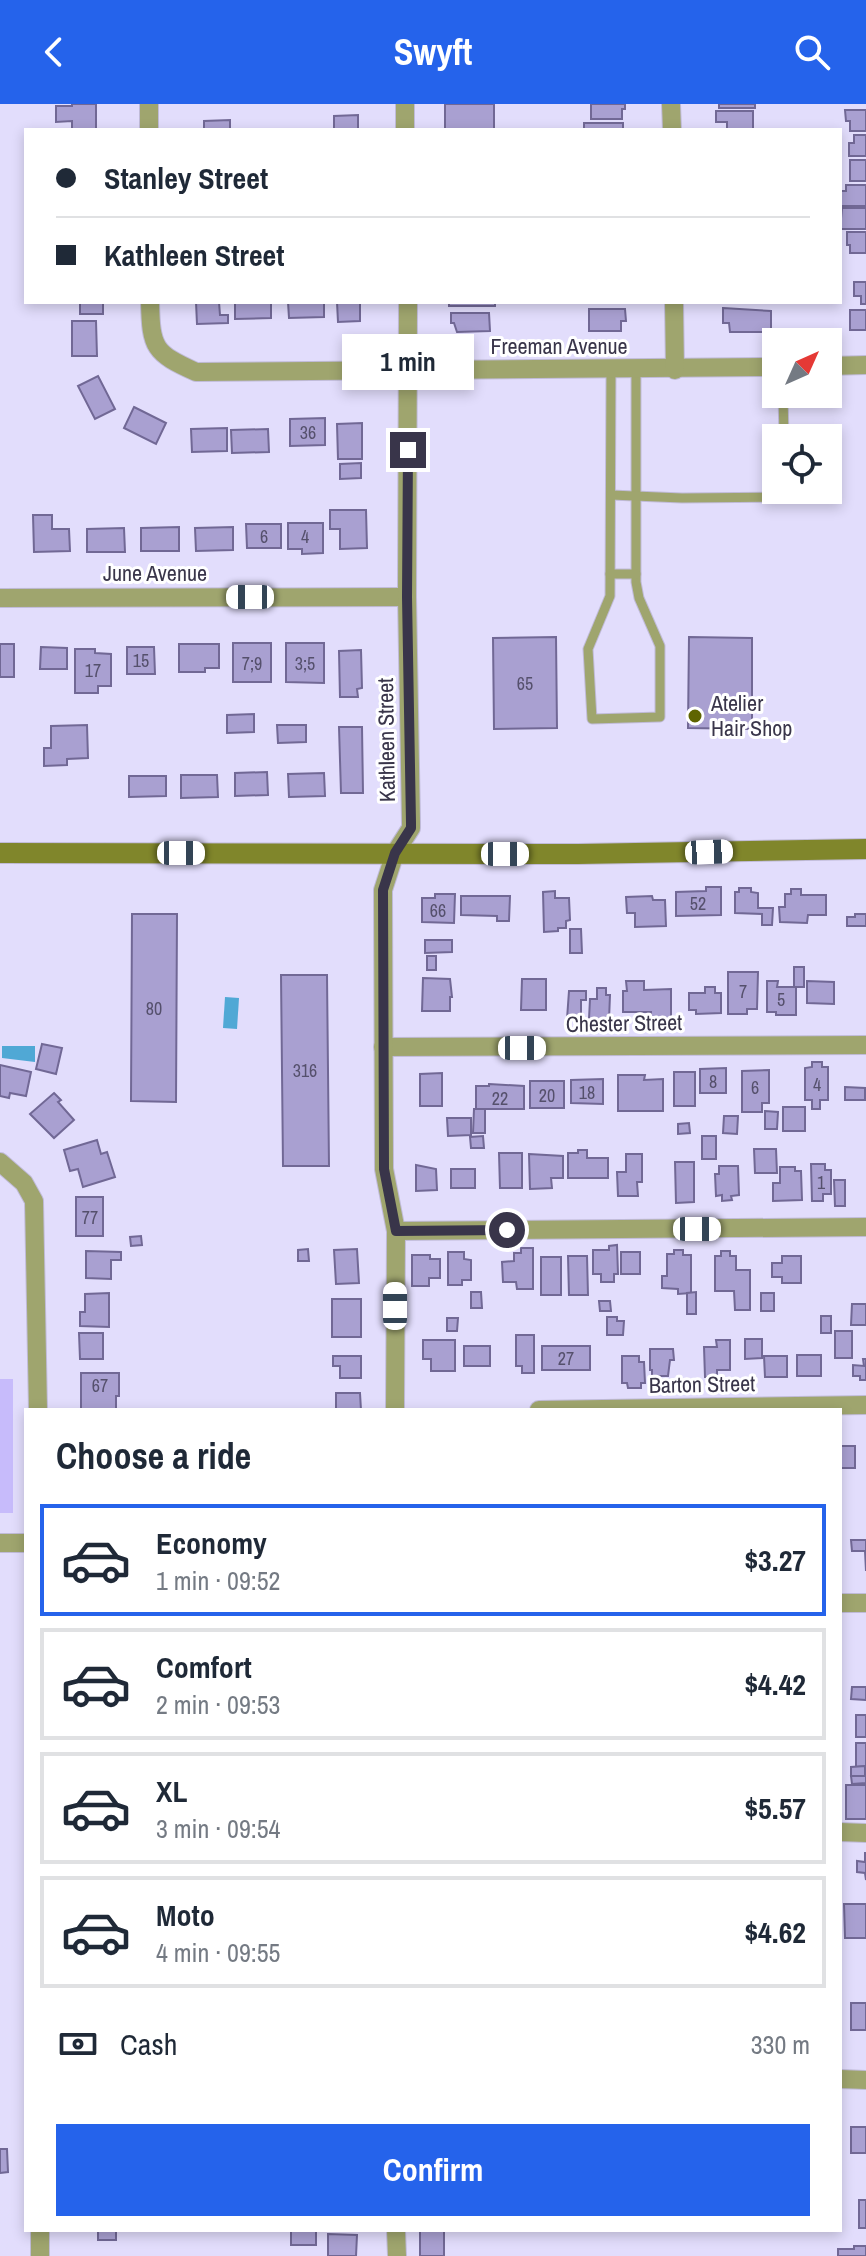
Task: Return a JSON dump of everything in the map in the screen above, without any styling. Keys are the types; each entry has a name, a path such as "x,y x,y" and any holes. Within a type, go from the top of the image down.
{"main road":[{"path":"0,853 578,854 866,849"}],"street":[{"path":"149,104 149,128"},
{"path":"405,104 405,128"},
{"path":"671,104 672,128"},
{"name":"Freeman Avenue","path":"150,304 150,335 166,359 196,372 762,367"},
{"name":"Kathleen Street","path":"395,1408 396,1231 384,1169 383,890 395,853 411,828 407,597 408,304"},
{"path":"674,304 675,370"},
{"path":"842,366 866,365"},
{"name":"June Avenue","path":"0,598 407,597"},
{"name":"Chester Street","path":"383,1047 866,1045"},
{"path":"0,1162 24,1183 34,1201 38,1408"},
{"path":"396,1231 866,1227"},
{"name":"Barton Street","path":"670,1408 866,1405"},
{"path":"0,1543 24,1543"},
{"path":"842,1603 866,1603"},
{"path":"842,1832 866,1833"},
{"path":"842,2079 866,2080"},
{"path":"40,2232 40,2256"},
{"path":"396,2232 397,2256"}],"lane":[{"path":"611,370 610,596 588,649 592,719 660,717 660,646 639,598 636,574 636,370"},
{"path":"611,495 762,497"},
{"path":"610,574 636,574"}],"shaded area":[{"path":"0,1379 13,1379 13,1513 0,1513"}],"water":[{"path":"225,997 239,998 237,1029 223,1028"},
{"path":"2,1046 35,1046 35,1062 2,1058"}],"building":[{"path":"96,104 96,128 72,128 72,121 56,122 56,106"},
{"path":"445,104 494,104 494,128 445,128"},
{"path":"591,104 625,104 622,119 591,119"},
{"path":"719,104 755,104 755,108 719,108"},
{"path":"845,110 866,110 866,131 850,131"},
{"path":"716,111 753,111 753,128 727,128 727,122 716,122"},
{"path":"358,115 358,128 334,128 334,116"},
{"path":"230,120 230,128 204,128 204,121"},
{"path":"584,123 623,123 623,128 584,128"},
{"path":"854,135 866,135 866,156 849,156 849,143 854,143"},
{"path":"850,160 866,160 866,181 850,181"},
{"path":"846,185 866,185 866,206 842,206 842,191 846,191"},
{"path":"842,208 866,208 866,229 842,229"},
{"path":"847,232 866,232 866,253 850,253"},
{"path":"854,282 866,282 866,304 861,304 861,296 854,296"},
{"path":"80,304 103,304 103,314 80,314"},
{"path":"196,304 219,304 220,315 228,315 228,323 197,324"},
{"path":"235,304 271,304 271,318 235,319"},
{"path":"288,304 324,304 324,317 289,318"},
{"path":"337,304 360,304 360,321 338,322"},
{"path":"449,304 495,304 495,306"},
{"path":"723,308 771,311 771,328 762,328 762,332 730,332 729,323 723,323"},
{"path":"589,309 625,309 626,321 621,321 621,331 589,331"},
{"path":"850,310 866,310 866,330 850,330"},
{"path":"451,313 489,313 490,331 457,332 454,323 451,323"},
{"path":"72,321 96,321 97,356 72,356"},
{"path":"98,376 115,409 95,419 78,386"},
{"path":"134,407 166,423 156,444 124,428"},
{"path":"325,418 325,445 290,446 290,419"},
{"path":"362,423 362,459 338,459 337,424"},
{"path":"227,428 227,451 192,452 191,429"},
{"path":"268,429 269,452 232,453 231,430"},
{"path":"361,463 361,478 340,479 340,464"},
{"path":"330,510 366,510 367,548 340,549 340,529 330,529"},
{"path":"33,515 52,515 52,529 69,529 70,551 34,552"},
{"path":"288,523 323,523 323,553 302,554 302,549 288,549"},
{"path":"246,524 281,524 281,548 247,548"},
{"path":"179,527 179,551 141,551 141,528"},
{"path":"233,527 233,550 196,551 195,528"},
{"path":"124,528 125,552 87,552 87,529"},
{"path":"556,637 557,728 494,729 493,638"},
{"path":"689,637 752,638 752,729 688,728"},
{"path":"233,643 271,643 271,682 233,682"},
{"path":"286,643 324,643 324,683 286,682"},
{"path":"0,644 14,644 14,677 0,677"},
{"path":"179,644 219,644 219,668 205,668 205,672 179,672"},
{"path":"41,647 67,648 67,669 40,669"},
{"path":"127,647 154,647 155,674 127,674"},
{"path":"75,649 95,649 95,653 111,654 111,686 98,686 98,693 75,693"},
{"path":"361,650 362,688 357,689 358,697 340,697 339,651"},
{"path":"254,714 254,732 227,733 227,715"},
{"path":"87,725 88,758 67,759 67,765 44,766 44,748 51,748 51,726"},
{"path":"277,725 306,725 306,742 278,743"},
{"path":"339,727 362,727 363,793 341,793"},
{"path":"267,772 268,795 235,796 235,773"},
{"path":"324,773 325,796 289,797 288,774"},
{"path":"181,775 217,775 218,797 181,798"},
{"path":"129,776 166,776 166,796 129,797"},
{"path":"706,887 721,887 721,915 676,916 676,892 706,891"},
{"path":"739,888 751,888 751,892 758,893 758,908 773,908 772,925 762,925 762,914 735,913 735,892 739,892"},
{"path":"791,889 801,889 801,895 826,895 826,915 808,915 807,923 780,922 779,907 785,907 785,894 791,894"},
{"path":"555,891 555,898 569,898 570,920 566,921 566,928 544,932 543,892"},
{"path":"435,894 455,894 454,923 422,922 422,898 435,898"},
{"path":"461,896 510,896 509,921 497,921 497,916 461,915"},
{"path":"652,896 653,900 665,900 666,926 635,927 635,913 627,913 626,897"},
{"path":"132,914 177,914 176,1102 131,1101"},
{"path":"855,914 866,914 866,926 847,926 847,917 855,917"},
{"path":"570,929 581,929 582,953 570,953"},
{"path":"425,940 452,940 452,952 425,953"},
{"path":"427,956 436,956 436,970 427,970"},
{"path":"794,967 804,967 804,987 794,987"},
{"path":"728,972 758,972 757,1009 747,1009 747,1014 728,1014"},
{"path":"281,975 327,975 329,1166 283,1166"},
{"path":"423,978 450,979 450,1011 422,1011"},
{"path":"522,979 546,979 546,1010 521,1010"},
{"path":"626,981 644,981 644,990 671,989 671,1018 651,1018 651,1012 623,1012"},
{"path":"767,981 778,981 777,987 796,987 796,1015 767,1012"},
{"path":"807,981 834,982 834,1004 807,1003"},
{"path":"705,987 715,987 715,993 721,993 721,1013 696,1014 696,1010 689,1010 689,993 705,993"},
{"path":"597,988 606,988 606,995 610,995 609,1020 589,1019 590,999 597,999"},
{"path":"569,991 586,991 586,1000 581,1000 581,1019 567,1019"},
{"path":"42,1044 62,1048 56,1074 36,1069"},
{"path":"812,1062 822,1062 822,1067 828,1067 828,1100 820,1100 820,1109 812,1109 812,1100 805,1100 805,1068 812,1067"},
{"path":"0,1065 31,1072 26,1096 10,1093 9,1098 0,1096"},
{"path":"726,1068 726,1093 700,1093 700,1069"},
{"path":"769,1070 769,1103 762,1103 762,1112 742,1112 742,1071"},
{"path":"674,1072 695,1072 695,1106 674,1106"},
{"path":"442,1073 442,1106 420,1106 420,1074"},
{"path":"618,1075 645,1075 644,1080 663,1079 663,1111 618,1111"},
{"path":"603,1079 603,1104 571,1103 571,1080"},
{"path":"530,1081 564,1081 564,1108 530,1108"},
{"path":"476,1086 524,1086 524,1109 476,1109"},
{"path":"845,1087 865,1088 865,1100 845,1100"},
{"path":"54,1093 74,1120 54,1138 30,1114"},
{"path":"783,1107 805,1107 805,1131 783,1131"},
{"path":"474,1109 485,1109 485,1133 473,1133"},
{"path":"765,1111 778,1112 777,1129 765,1129"},
{"path":"724,1116 738,1116 737,1134 723,1133"},
{"path":"447,1118 471,1118 471,1135 448,1136"},
{"path":"689,1123 690,1133 678,1134 678,1124"},
{"path":"483,1136 484,1148 471,1148 470,1137"},
{"path":"702,1136 716,1136 716,1159 702,1159"},
{"path":"97,1140 101,1154 107,1152 115,1177 83,1187 78,1169 70,1171 64,1150"},
{"path":"754,1149 776,1149 777,1173 755,1173"},
{"path":"578,1150 587,1150 587,1158 608,1158 608,1178 568,1178 568,1153 578,1153"},
{"path":"499,1153 522,1153 522,1188 500,1188"},
{"path":"529,1154 563,1156 563,1178 551,1178 552,1188 530,1189"},
{"path":"626,1154 642,1154 642,1182 637,1182 638,1196 618,1196 617,1172 626,1172"},
{"path":"675,1162 694,1162 694,1202 676,1203"},
{"path":"811,1164 825,1164 825,1170 831,1170 831,1194 823,1194 823,1201 812,1201"},
{"path":"416,1165 436,1169 437,1190 416,1191"},
{"path":"719,1166 738,1166 739,1195 731,1196 732,1200 722,1201 722,1195 716,1196 715,1174 719,1174"},
{"path":"780,1167 795,1167 795,1171 801,1171 802,1200 773,1201 773,1183 780,1183"},
{"path":"451,1169 475,1169 475,1188 451,1188"},
{"path":"834,1180 845,1180 845,1206 835,1206"},
{"path":"76,1197 103,1197 103,1236 76,1236"},
{"path":"141,1236 142,1245 131,1246 130,1237"},
{"path":"617,1245 618,1274 614,1274 614,1282 601,1282 601,1274 593,1274 593,1250 609,1250 609,1246"},
{"path":"521,1248 533,1248 533,1289 517,1289 516,1282 503,1282 502,1262 514,1261 514,1253 521,1253"},
{"path":"308,1249 309,1261 298,1261 298,1250"},
{"path":"357,1249 359,1283 336,1284 334,1250"},
{"path":"674,1250 683,1250 683,1255 691,1255 691,1293 678,1294 678,1289 662,1288 662,1276 667,1276 667,1254 674,1254"},
{"path":"86,1251 121,1252 121,1260 111,1260 111,1279 86,1278"},
{"path":"721,1251 730,1251 730,1256 736,1256 736,1270 750,1270 750,1310 735,1310 734,1291 715,1291 715,1256 721,1256"},
{"path":"448,1252 464,1252 464,1259 471,1260 471,1280 462,1280 462,1285 448,1285"},
{"path":"621,1252 640,1252 640,1274 621,1274"},
{"path":"412,1255 430,1255 430,1259 440,1259 440,1278 429,1278 429,1286 412,1286"},
{"path":"568,1256 587,1256 588,1295 569,1295"},
{"path":"782,1256 801,1256 801,1283 782,1283 782,1277 772,1277 772,1263 782,1263"},
{"path":"541,1257 561,1257 561,1295 541,1295"},
{"path":"471,1292 481,1292 482,1308 471,1308"},
{"path":"696,1292 696,1314 687,1314 687,1293"},
{"path":"109,1293 109,1327 80,1326 80,1312 85,1312 85,1294"},
{"path":"761,1293 774,1293 774,1311 761,1311"},
{"path":"332,1299 361,1299 361,1337 332,1337"},
{"path":"599,1301 610,1301 611,1311 600,1311"},
{"path":"852,1304 866,1304 866,1325 851,1325"},
{"path":"821,1316 831,1316 831,1333 821,1333"},
{"path":"607,1317 624,1321 623,1335 607,1335"},
{"path":"447,1318 458,1318 457,1331 447,1331"},
{"path":"835,1331 852,1331 852,1358 835,1358"},
{"path":"79,1333 103,1333 103,1359 80,1359"},
{"path":"516,1335 534,1335 534,1373 522,1373 522,1366 516,1366"},
{"path":"745,1339 762,1339 762,1358 745,1359"},
{"path":"423,1340 455,1340 455,1371 431,1371 431,1359 423,1359"},
{"path":"716,1340 730,1340 730,1370 717,1370 717,1377 705,1377 704,1347 717,1347"},
{"path":"464,1346 490,1346 490,1366 464,1366"},
{"path":"542,1346 590,1346 590,1370 542,1370"},
{"path":"650,1349 673,1349 674,1360 670,1360 668,1376 652,1376"},
{"path":"797,1355 821,1355 821,1376 797,1376"},
{"path":"333,1356 361,1356 361,1378 340,1378 340,1366 333,1366"},
{"path":"622,1356 639,1356 639,1362 644,1362 645,1383 641,1383 641,1388 628,1388 627,1383 622,1383"},
{"path":"764,1356 787,1356 787,1377 765,1377"},
{"path":"863,1359 866,1359 866,1380 860,1380 860,1376 853,1376 853,1365 864,1366"},
{"path":"81,1373 119,1373 116,1408 81,1408"},
{"path":"336,1393 360,1393 361,1408 336,1408"},
{"path":"842,1446 855,1446 855,1468 842,1468"},
{"path":"851,1540 866,1540 866,1571 865,1551 852,1551"},
{"path":"852,1687 866,1687 866,1700 851,1699"},
{"path":"856,1715 866,1715 866,1737 856,1737"},
{"path":"856,1743 866,1743 866,1766 856,1767"},
{"path":"865,1766 865,1776 851,1776 851,1767"},
{"path":"851,1776 866,1776 866,1783 852,1784"},
{"path":"846,1785 866,1785 866,1819 846,1819"},
{"path":"865,1853 866,1880 865,1873 857,1872 857,1861 865,1862"},
{"path":"844,1904 866,1904 866,1938 845,1938"},
{"path":"851,2003 866,2003 866,2030 851,2030"},
{"path":"851,2127 866,2127 866,2153 851,2153"},
{"path":"0,2149 7,2149 8,2172 0,2173"},
{"path":"859,2200 866,2200 866,2228 859,2228"},
{"path":"98,2232 116,2232 116,2240 98,2240"},
{"path":"291,2232 316,2232 316,2245 291,2245"},
{"path":"420,2232 444,2232 444,2256 420,2256"},
{"path":"328,2234 357,2235 356,2256 328,2256"},
{"path":"854,2246 866,2246 866,2256 838,2256 838,2249 854,2249"}],"place":[{"name":"Atelier Hair Shop","path":"695,716"}],"route":[{"path":"408,450 411,828 395,853 383,890 384,1169 396,1231 507,1230"}]}
